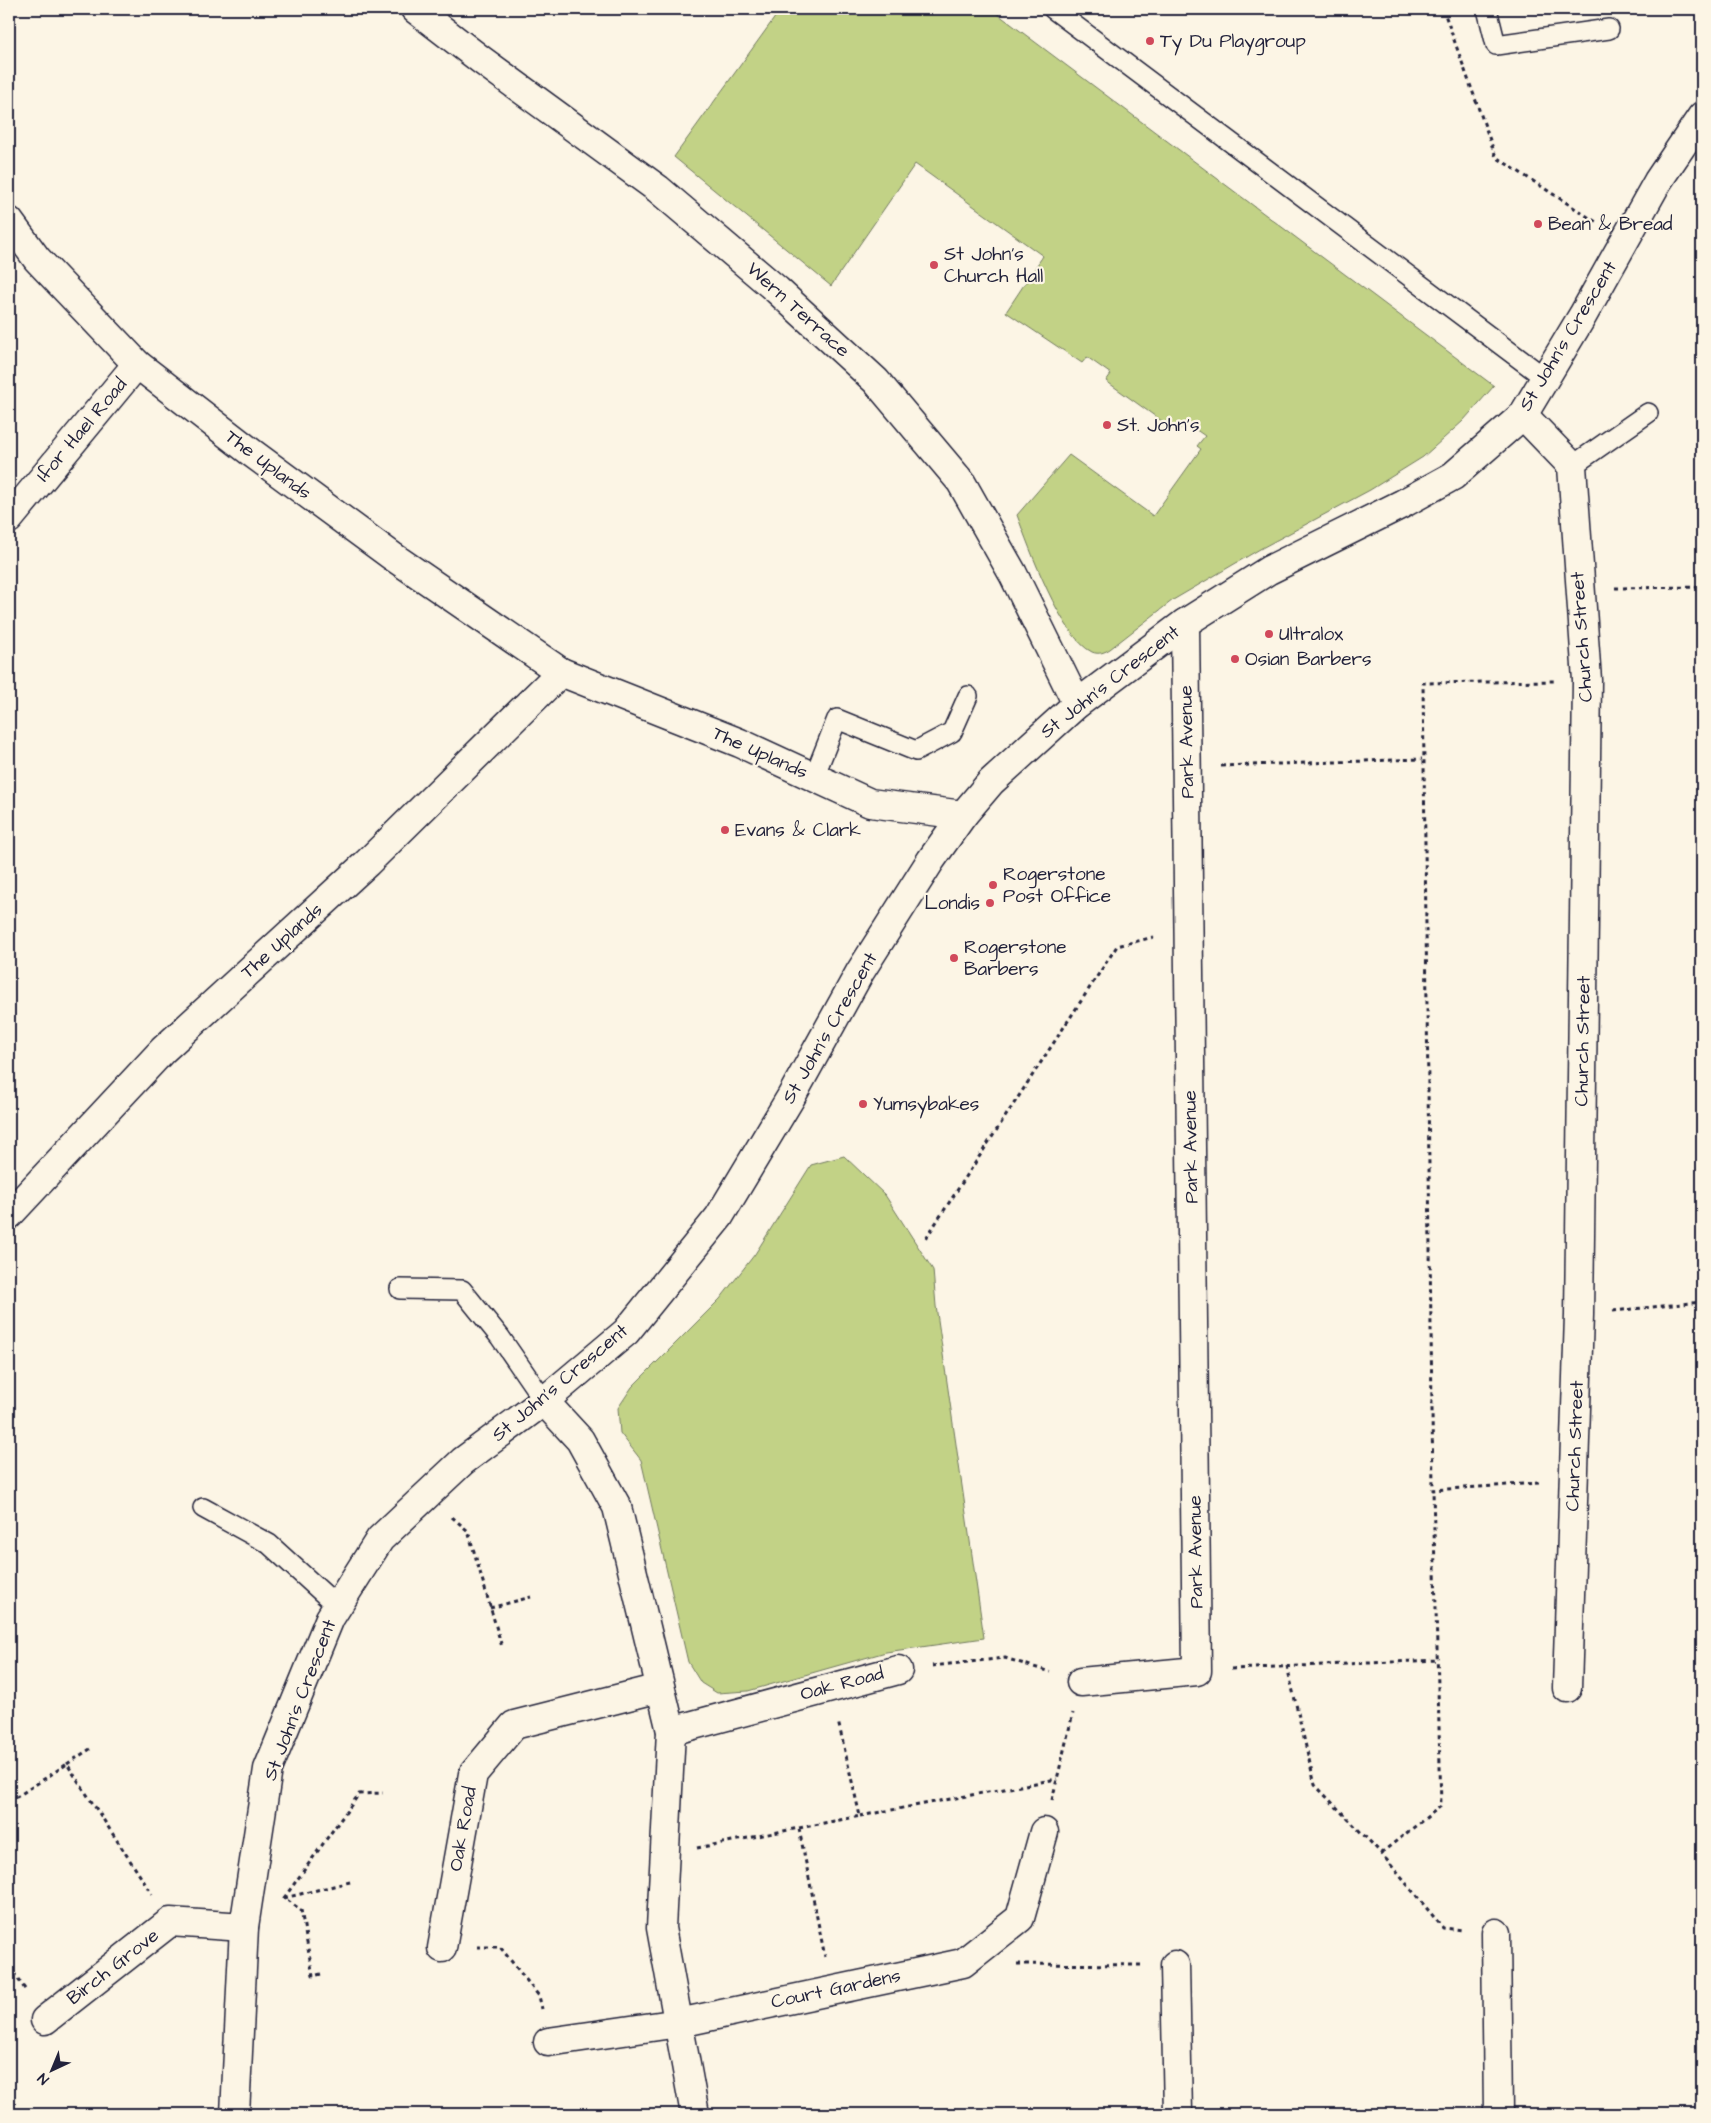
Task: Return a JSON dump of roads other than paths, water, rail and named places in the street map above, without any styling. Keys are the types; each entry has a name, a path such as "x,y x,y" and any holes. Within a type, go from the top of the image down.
{"street":[{"name":"Wern Terrace","path":"415,9 658,189 777,290 876,381 961,482 1013,574 1077,704"},
{"name":"St John's Crescent","path":"235,2114 244,1927 268,1769 330,1618 380,1539 462,1461 544,1401 626,1332 719,1217 791,1097 860,972 931,860 963,815 991,782 1077,704 1185,623 1269,570 1402,504 1453,476 1523,415 1658,181 1702,116"},
{"name":"The Uplands","path":"9,221 37,259 137,364 252,454 384,550 561,672 740,743 870,803 963,815"},
{"name":"Ifor Hael Road","path":"9,519 137,364"},
{"path":"1523,415 1572,466"},
{"name":"Church Street","path":"1567,1688 1579,1315 1587,680 1579,588 1572,466"},
{"name":"Park Avenue","path":"1080,1682 1197,1671 1185,623"},
{"name":"The Uplands","path":"9,1215 163,1050 367,863 561,672"},
{"path":"544,1401 580,1440 616,1507 671,1731 661,1928 695,2114"},
{"name":"Oak Road","path":"671,1731 898,1670"},
{"name":"Oak Road","path":"442,1948 473,1774 514,1725 660,1688"},
{"name":"Court Gardens","path":"548,2042 679,2023 964,1963 1020,1918 1044,1832"},
{"name":"Birch Grove","path":"45,2020 170,1922 244,1927"},
{"path":"1496,1933 1498,2114"},
{"path":"1175,1965 1178,2114"}],"lane":[{"path":"1053,9 1545,378"},
{"path":"1486,9 1496,45 1609,30"},
{"path":"1572,466 1648,413"},
{"path":"814,777 837,719 916,751 952,732 968,696"},
{"path":"400,1289 462,1290 500,1336 544,1401"},
{"path":"203,1508 270,1544 337,1606"}],"place":[{"name":"Ty Du Playgroup","path":"1150,41"},
{"name":"Bean & Bread","path":"1538,224"},
{"name":"St John's Church Hall","path":"934,265"},
{"name":"St. John's","path":"1107,425"},
{"name":"Ultralox","path":"1269,634"},
{"name":"Osian Barbers","path":"1235,659"},
{"name":"Evans & Clark","path":"725,830"},
{"name":"Rogerstone Post Office","path":"993,885"},
{"name":"Londis","path":"990,903"},
{"name":"Rogerstone Barbers","path":"954,958"},
{"name":"Yumsybakes","path":"863,1104"}]}
